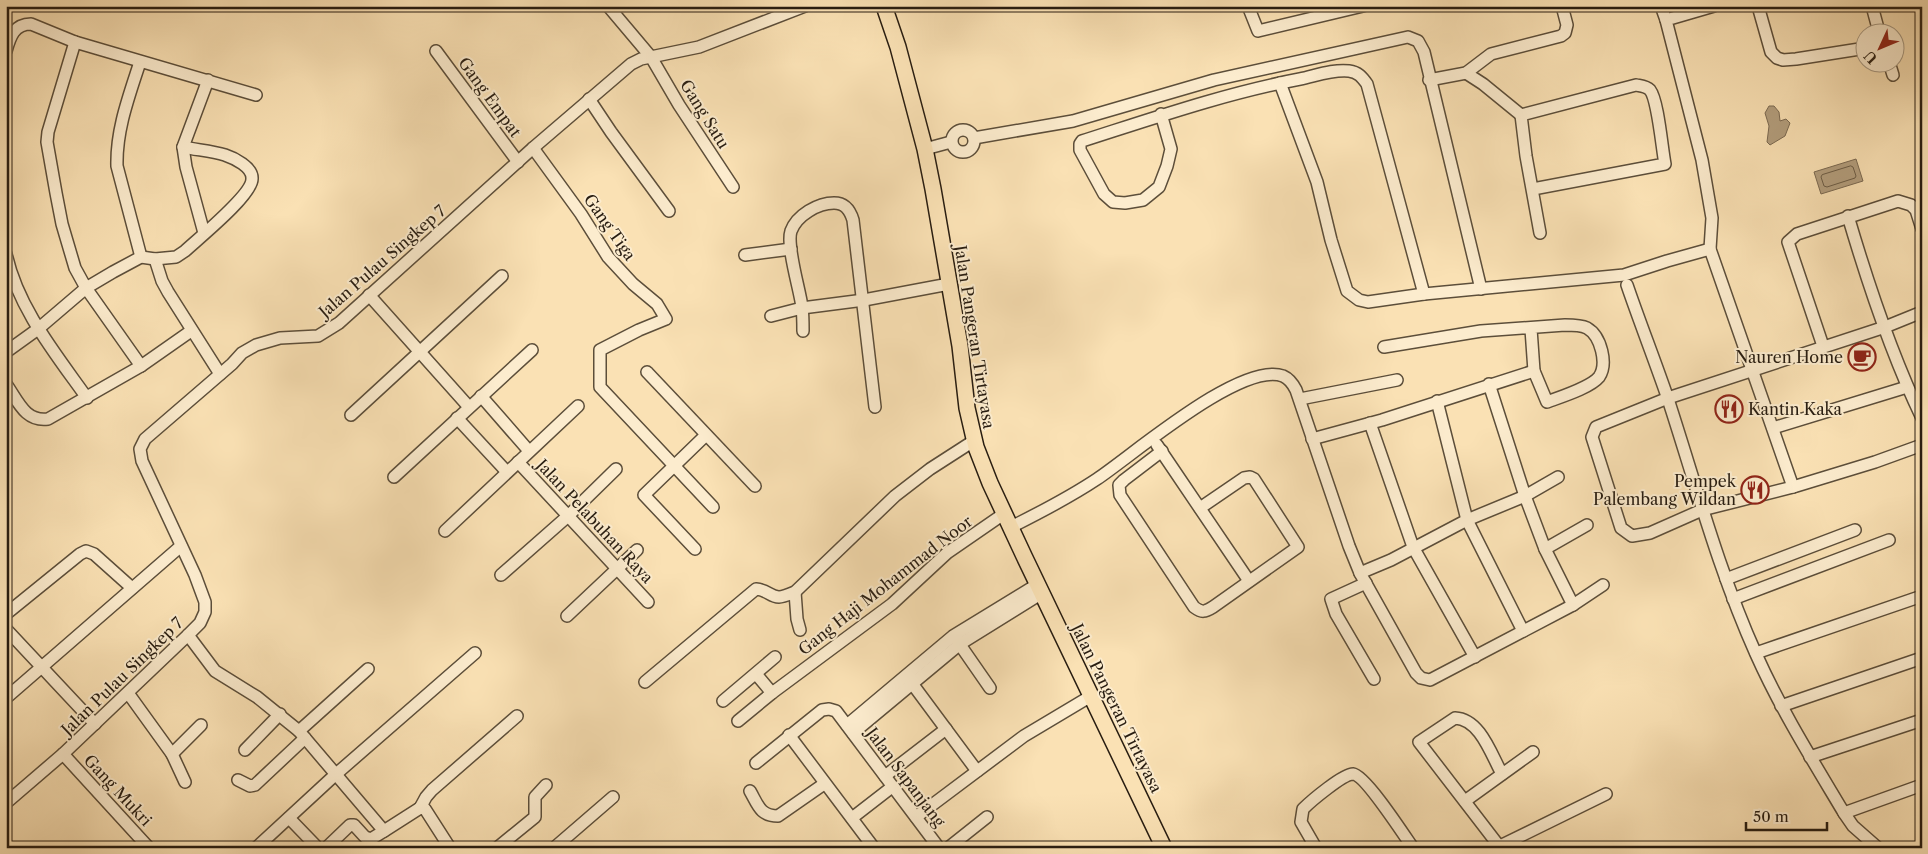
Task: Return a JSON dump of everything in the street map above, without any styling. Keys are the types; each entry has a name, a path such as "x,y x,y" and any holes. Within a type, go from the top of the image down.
{"main road":[{"name":"Jalan Pangeran Tirtayasa","path":"884,6 898,47 925,149 960,346 967,408 975,440 990,483 1164,848"}],"street":[{"name":"Gang Satu","path":"608,6 652,57 679,106 733,187"},
{"name":"Jalan Pulau Singkep 7","path":"6,803 63,754 128,693 200,623 205,612 205,602 142,461 140,449 145,438 242,353 256,345 280,338 318,336 328,330 589,98 631,64 652,57 699,47 806,6"},
{"path":"1248,6 1258,31 1363,6"},
{"path":"1430,80 1466,73 1491,54 1551,40 1565,33 1567,25 1562,6"},
{"path":"1661,6 1702,160 1712,218 1710,249 1792,487"},
{"path":"1666,20 1714,6"},
{"path":"1758,6 1771,52 1777,58 1783,60 1796,59 1856,50"},
{"path":"1872,6 1876,22"},
{"path":"6,51 13,33 18,27 24,24 31,24 75,42 256,95"},
{"path":"974,138 1030,130 1073,121 1214,80 1408,37 1418,41 1422,46 1481,290"},
{"path":"75,42 48,132 47,142 62,224 75,268 86,288 141,366"},
{"name":"Gang Empat","path":"436,51 518,162"},
{"path":"140,62 119,127 116,153 117,166 142,257"},
{"path":"1161,114 1171,149 1165,176 1159,187 1143,200 1125,203 1113,202 1104,194 1094,179 1080,150 1082,141 1161,114 1280,83 1340,71 1350,71 1360,75 1367,84 1424,294"},
{"path":"1466,73 1483,84 1521,115 1526,156 1540,232"},
{"path":"204,233 186,167 183,147 208,80"},
{"path":"1280,83 1317,182 1331,240 1347,291 1359,300 1368,302 1424,294 1624,275 1710,249"},
{"path":"1521,115 1636,85 1646,86 1655,102 1665,164 1533,189"},
{"path":"589,98 611,132 669,211"},
{"path":"961,130 969,131 974,138 973,147 965,152 957,150 952,142 954,134 961,130"},
{"path":"925,149 952,142"},
{"path":"6,352 38,329 86,288 113,272 142,257 155,259 176,257 185,251 240,200 249,189 252,178 249,170 240,162 225,155 183,147"},
{"name":"Gang Tiga","path":"533,148 581,214 608,257 657,304 666,320 639,330 600,350 600,388 674,466"},
{"path":"1823,346 1788,242 1797,234 1898,201 1911,205 1916,210 1922,229"},
{"path":"803,331 802,308 791,249 791,231 801,218 814,207 833,203 842,204 850,211 853,220 864,300 875,407"},
{"path":"1848,216 1885,327 1907,387 1922,418"},
{"path":"745,255 791,249"},
{"path":"6,254 14,278 38,329 87,398"},
{"path":"155,259 162,281 220,374"},
{"path":"351,415 502,276"},
{"path":"771,316 802,308 864,300 949,284"},
{"path":"1626,285 1668,398 1702,510 1733,599 1756,653 1781,706 1844,813 1854,826 1878,848"},
{"path":"369,295 419,353 469,406"},
{"path":"1922,312 1885,327 1668,398 1596,427 1592,437 1621,528 1626,534 1632,536 1650,533 1702,510 1792,487 1875,462 1922,445"},
{"path":"1384,346 1481,331 1531,329 1565,325 1586,327 1597,338 1603,365 1600,376 1591,384 1547,402 1534,371 1531,329"},
{"path":"6,384 28,416 38,420 48,419 141,366 192,331"},
{"path":"394,477 532,350"},
{"path":"1312,440 1534,371"},
{"path":"647,372 755,486"},
{"path":"1011,527 1067,499 1210,398 1250,380 1270,375 1282,376 1293,383 1300,399 1312,440 1349,546 1363,578 1416,673 1421,678 1430,680 1572,605 1603,585"},
{"path":"1300,399 1397,380"},
{"path":"1489,384 1524,496 1545,549 1572,605"},
{"path":"1773,428 1907,387"},
{"name":"Jalan Pelabuhan Raya","path":"481,396 529,451"},
{"path":"1437,401 1467,520 1523,631"},
{"path":"445,531 578,406"},
{"path":"457,418 507,472"},
{"path":"1370,423 1413,547 1475,657"},
{"path":"695,549 644,495 706,435"},
{"path":"1152,438 1249,581"},
{"path":"645,682 756,589 764,589 772,595 779,597 795,592 895,496 930,469 975,440"},
{"path":"1162,452 1124,480 1120,485 1120,494 1194,607 1200,612 1206,612 1298,547 1268,499 1254,479 1250,477 1244,478 1200,508"},
{"name":"Jalan Pelabuhan Raya","path":"518,462 648,602"},
{"path":"674,466 713,507"},
{"path":"502,574 568,516 616,469"},
{"path":"1374,679 1336,614 1331,598 1413,547 1467,520 1524,496 1558,476"},
{"name":"Gang Haji Mohammad Noor","path":"738,721 772,692 892,604 947,553 1005,513"},
{"path":"1545,549 1587,525"},
{"path":"1726,579 1855,530"},
{"path":"1733,599 1889,540"},
{"path":"6,698 181,546"},
{"path":"567,616 637,550"},
{"path":"6,614 86,551 94,554 132,588"},
{"path":"850,729 956,640 1040,589"},
{"path":"795,592 800,630"},
{"path":"1756,653 1922,596"},
{"path":"6,629 95,724"},
{"path":"188,635 215,671 257,697 302,734 384,831"},
{"path":"956,640 990,688"},
{"path":"256,848 475,653"},
{"path":"723,702 775,657"},
{"path":"1781,706 1922,658"},
{"path":"238,780 250,786 256,784 302,734 368,669"},
{"path":"756,674 772,692"},
{"path":"909,680 977,771"},
{"path":"128,693 172,754 185,782"},
{"path":"916,817 1024,736 1092,696"},
{"name":"Jalan Sapanjang","path":"756,763 822,710 836,711 939,848"},
{"path":"245,750 280,714"},
{"path":"326,848 350,825 358,828 368,839 375,838 420,808 424,791 517,716"},
{"path":"1502,774 1481,735 1468,720 1454,718 1419,742 1465,801 1497,847 1606,794"},
{"path":"1810,757 1922,720"},
{"path":"172,754 200,725"},
{"path":"885,776 946,729"},
{"path":"789,735 874,848"},
{"path":"1465,801 1533,752"},
{"name":"Gang Mukri","path":"63,754 149,848"},
{"path":"1316,848 1301,822 1303,809 1328,788 1350,774 1355,774 1369,787 1413,848"},
{"path":"750,791 762,812 770,816 778,816 824,784"},
{"path":"1844,813 1922,784"},
{"path":"497,848 535,817 535,797 546,785"},
{"path":"852,818 892,787"},
{"path":"554,848 613,797"},
{"path":"420,808 425,809 450,848"},
{"path":"948,848 987,817"},
{"path":"289,818 318,848"}],"water":[{"path":"1769,106 1774,106 1779,112 1780,121 1786,119 1790,123 1785,136 1770,145 1767,142 1769,126 1765,113"},
{"path":"1856,159 1863,181 1821,194 1814,172"}],"place":[{"name":"Nauren Home","path":"1862,357"},
{"name":"Kantin Kaka","path":"1729,409"},
{"name":"Pempek Palembang Wildan","path":"1755,490"}]}
